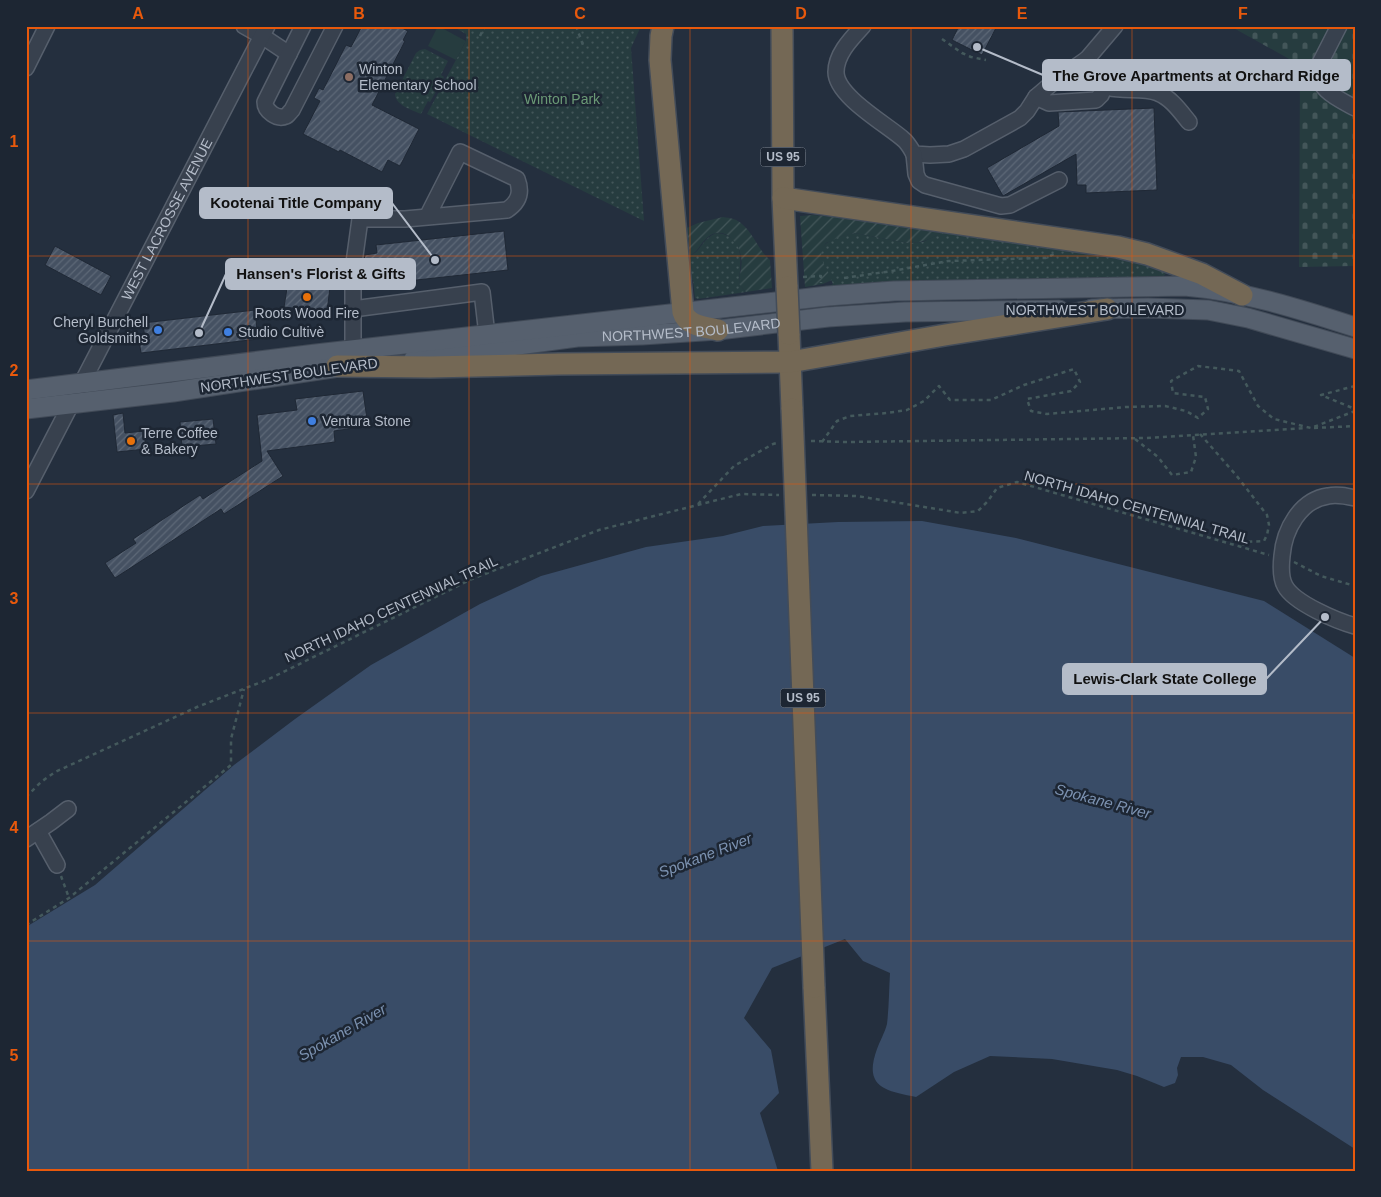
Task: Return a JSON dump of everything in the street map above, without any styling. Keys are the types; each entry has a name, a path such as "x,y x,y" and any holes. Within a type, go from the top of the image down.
{"highway":[{"path":"663,26 660,60 683,312 685,318 692,323 718,330"},
{"name":"US 95","path":"782,26 783,198 794,282 789,334 822,1171"},
{"path":"783,198 1118,247 1147,254 1202,274 1242,295"},
{"path":"336,366 430,367 790,362 1107,309"}],"main road":[{"name":"NORTHWEST BOULEVARD","path":"26,390 683,312 828,296 894,291 1162,286 1205,288 1242,295 1312,313 1355,327"},
{"name":"NORTHWEST BOULEVARD","path":"26,409 173,392 336,366 439,356 577,337 718,330 828,317 905,312 1148,308 1208,310 1248,318 1355,349"}],"street":[{"path":"26,68 47,26"},
{"path":"244,26 265,31 289,54"},
{"path":"303,26 265,102 265,107 268,111 280,117 287,116 292,110 334,26"},
{"path":"863,26 844,49 839,60 836,73 839,82 854,102 904,140 914,154 916,174 919,182 1001,206 1010,205 1059,180"},
{"path":"914,154 940,155 964,149 1020,118 1036,97 1087,60 1115,26"},
{"path":"1339,26 1318,67 1317,73 1322,87 1333,96 1355,108"},
{"name":"WEST LACROSSE AVENUE","path":"26,491 265,31"},
{"path":"1087,60 1092,74 1097,81 1105,86 1117,89 1157,92 1176,106 1189,122"},
{"path":"1036,97 1049,103 1096,100 1101,95 1105,86"},
{"path":"353,350 353,270 360,219 405,219 507,210 512,207 520,193 520,187 517,179 460,152 427,217"},
{"path":"353,309 482,292 486,335"},
{"path":"1355,498 1328,495 1306,505 1291,525 1286,537 1282,558 1282,576 1285,586 1290,592 1298,599 1327,616 1355,626"},
{"path":"57,865 32,835 68,809"}],"path":[{"path":"480,36 485,26"},
{"path":"576,26 583,45"},
{"path":"942,39 962,53 986,60"},
{"path":"844,278 948,261 1046,258 1058,251 1067,239"},
{"path":"794,282 820,276 821,288"},
{"path":"822,442 837,421 850,416 907,410 924,401 939,386 950,400 991,400 1024,385 1074,369 1080,382 1071,391 1027,399 1031,411 1047,414 1126,407 1165,406 1186,411 1198,418 1208,409 1205,397 1173,393 1170,382 1198,366 1239,371 1258,406 1274,420 1311,428 1355,410"},
{"path":"1355,386 1321,395 1355,410"},
{"path":"811,441 1134,438 1355,426"},
{"path":"1200,434 1236,475 1267,515 1268,535 1264,541 1244,542 1242,546"},
{"path":"1134,438 1158,457 1172,475 1191,472 1196,457 1192,435"},
{"path":"697,505 734,466 779,442"},
{"name":"NORTH IDAHO CENTENNIAL TRAIL","path":"808,495 857,496 961,514 978,511 997,488 1018,482 1290,560 1321,576 1355,586"},
{"name":"NORTH IDAHO CENTENNIAL TRAIL","path":"26,797 41,782 55,772 197,707 278,674 472,578 598,530 740,494 779,494"},
{"path":"26,925 69,898 231,765 231,738 244,689"},
{"path":"57,865 69,898"}],"green space":[{"path":"438,26 466,41 456,60 428,46"},
{"name":"Winton Park","path":"452,26 641,26 631,48 644,221 427,114 466,41 466,34"},
{"path":"1230,26 1355,26 1355,266 1299,267 1300,65"},
{"path":"425,49 448,61 441,75 444,77 421,114 401,104 395,94 416,53"},
{"path":"813,215 855,219 941,233 925,241 912,243 855,233 842,236 826,243 822,249 821,258 832,280 823,284 805,287 800,216"},
{"path":"723,217 731,218 742,224 770,260 772,288 746,292 739,284 742,263 740,251 734,240 725,234 719,233 708,237 695,253 689,256 687,228 698,223"},
{"path":"717,233 727,235 737,245 740,252 739,284 746,292 698,299 695,298 693,280 688,280 689,256 697,251 708,238"},
{"path":"855,233 907,243 923,242 941,233 993,238 1147,262 1165,270 1166,273 1161,278 824,290 833,284 821,259 823,248 826,243 832,240"}],"water":[{"name":"Spokane River","path":"922,521 1016,538 1264,601 1355,658 1355,1149 1263,1090 1231,1065 1203,1057 1181,1057 1175,1083 1164,1087 1117,1070 1052,1059 990,1056 954,1072 916,1097 886,1089 875,1079 873,1062 887,1024 890,973 863,961 845,939 772,968 744,1018 771,1050 779,1093 760,1113 778,1171 26,1171 26,927 95,885 234,765 295,719 371,665 480,604 541,576 646,547 723,536 763,526 838,522"}],"building":[{"path":"362,26 398,26 408,31 403,40 405,41 372,105 419,129 400,166 388,160 382,172 340,150 339,152 303,134 320,101 314,98 319,88 323,90 346,45 351,47"},
{"path":"959,26 997,26 982,55 952,40"},
{"path":"1154,108 1157,190 1086,193 1086,185 1077,185 1076,154 1003,196 987,168 1059,126 1058,112"},
{"path":"504,231 508,270 380,284 380,277 364,279 363,266 365,255 377,253 376,245"},
{"path":"55,246 111,276 101,295 45,265"},
{"name":"Roots Wood Fire","path":"288,282 330,287 327,312 284,307"},
{"path":"255,310 258,339 141,353 139,340 145,340 143,323"},
{"path":"363,391 368,426 334,431 335,442 267,451 283,476 224,514 221,509 115,578 105,563 136,543 133,539 200,495 203,499 262,461 257,415 297,410 295,399"},
{"name":"Terre Coffee & Bakery","path":"123,413 125,433 144,431 146,449 117,452 113,415"},
{"path":"213,419 216,444 182,447 180,422"}],"place":[{"name":"The Grove Apartments at Orchard Ridge","path":"977,47"},
{"name":"Winton Elementary School","path":"349,77"},
{"name":"Kootenai Title Company","path":"435,260"},
{"name":"Roots Wood Fire","path":"307,297"},
{"name":"Cheryl Burchell Goldsmiths","path":"158,330"},
{"name":"Studio Cultivè","path":"228,332"},
{"name":"Hansen's Florist & Gifts","path":"199,333"},
{"name":"Ventura Stone","path":"312,421"},
{"name":"Terre Coffee & Bakery","path":"131,441"},
{"name":"Lewis-Clark State College","path":"1325,617"}]}
